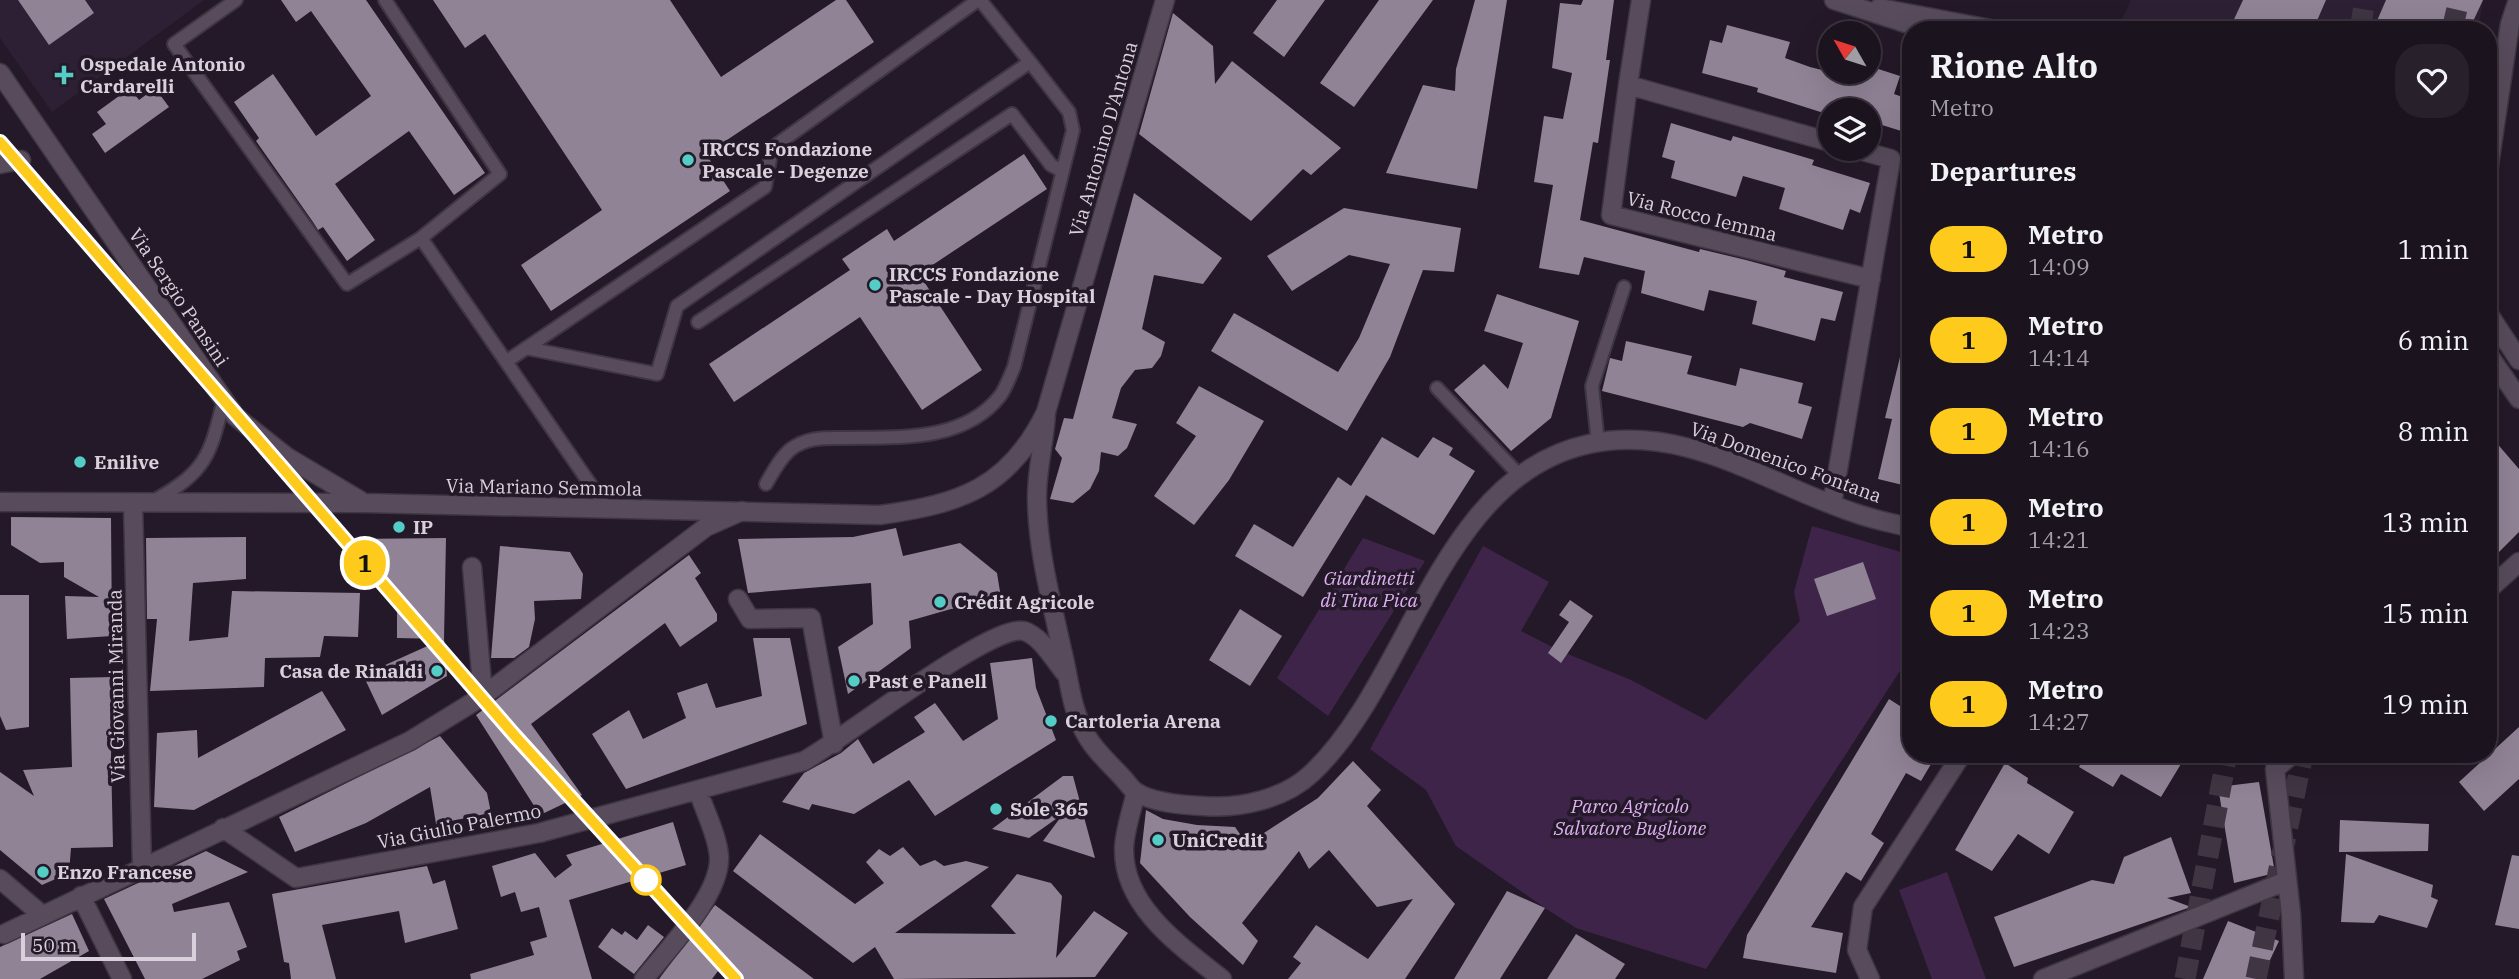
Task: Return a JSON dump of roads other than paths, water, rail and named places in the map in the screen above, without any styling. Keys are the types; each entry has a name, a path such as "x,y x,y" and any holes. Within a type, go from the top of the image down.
{"street":[{"name":"Via Antonino D'Antona","path":"1046,412 1164,0"},
{"name":"Via Rocco Iemma","path":"1641,0 1611,215 1871,279"},
{"path":"2497,111 2510,24 2518,0"},
{"path":"1840,1 1902,22"},
{"path":"1840,1 1948,21"},
{"path":"1840,1 1902,29"},
{"name":"Via Sergio Pansini","path":"0,73 235,416 287,457 364,503"},
{"path":"1628,85 1818,139"},
{"path":"1832,504 1891,159 1881,156"},
{"path":"0,164 20,160"},
{"path":"2497,326 2519,359"},
{"path":"2497,367 2519,399"},
{"name":"Via Mariano Semmola","path":"0,502 133,504 155,500 364,503 880,515 938,506 972,495 998,477 1021,455 1046,412"},
{"path":"1046,412 1037,496 1039,554 1064,655 1065,673 1080,726 1090,743 1136,792 1124,848 1126,872 1133,888 1149,914 1172,938 1222,979"},
{"name":"Via Domenico Fontana","path":"1136,792 1182,805 1225,808 1255,803 1310,776 1339,744 1455,545 1508,483 1545,461 1588,444 1639,439 1679,444 1707,452 1832,504 1902,525"},
{"name":"Via Giovanni Miranda","path":"133,504 142,866"},
{"path":"4,934 142,866 410,741 482,696 706,527 742,511"},
{"path":"2497,582 2519,562"},
{"path":"472,567 482,696"},
{"path":"738,599 750,619 811,618 834,744"},
{"name":"Via Giulio Palermo","path":"223,828 296,878 539,833 804,761 834,744 972,649 1009,631 1024,631 1037,638 1065,673"},
{"path":"1870,979 1857,950 1863,907 1956,763"},
{"path":"2282,763 2275,769 2294,979"},
{"path":"644,979 706,898 718,867 719,855 698,790"},
{"path":"0,878 42,915"},
{"path":"2043,979 2286,881"},
{"path":"80,896 122,979"}],"lane":[{"path":"236,0 174,44 347,284 421,238 500,174 386,0"},
{"path":"507,361 765,187 772,148 979,0 1069,112 1073,130 1014,367 1001,394 986,410 948,431 910,436 811,439 781,458 766,484"},
{"path":"526,348 657,374 677,306 1030,62"},
{"path":"698,323 1012,114 1051,165 1062,171"},
{"path":"421,238 608,510"},
{"path":"1598,443 1592,386 1624,287"},
{"path":"1437,388 1520,476"},
{"path":"155,500 193,476 205,461 223,399"}],"tunnel":[{"path":"2362,21 2365,0"},
{"path":"2454,21 2459,0"},
{"path":"2185,979 2225,763"},
{"path":"2256,979 2301,763"}],"metro line":[{"name":"1","path":"0,142 515,736 736,979"}],"place":[{"name":"Ospedale Antonio Cardarelli","path":"64,75"},
{"name":"IRCCS Fondazione Pascale - Degenze","path":"688,160"},
{"name":"IRCCS Fondazione Pascale - Day Hospital","path":"875,285"},
{"name":"Enilive","path":"80,462"},
{"name":"IP","path":"399,527"},
{"name":"Crédit Agricole","path":"940,602"},
{"name":"Casa de Rinaldi","path":"437,671"},
{"name":"Past e Panell","path":"854,681"},
{"name":"Cartoleria Arena","path":"1051,721"},
{"name":"Sole 365","path":"996,809"},
{"name":"UniCredit","path":"1158,840"},
{"name":"Enzo Francese","path":"43,872"}],"park label":[{"name":"Giardinetti di Tina Pica","path":"1369,589"},
{"name":"Parco Agricolo Salvatore Buglione","path":"1630,817"}]}
